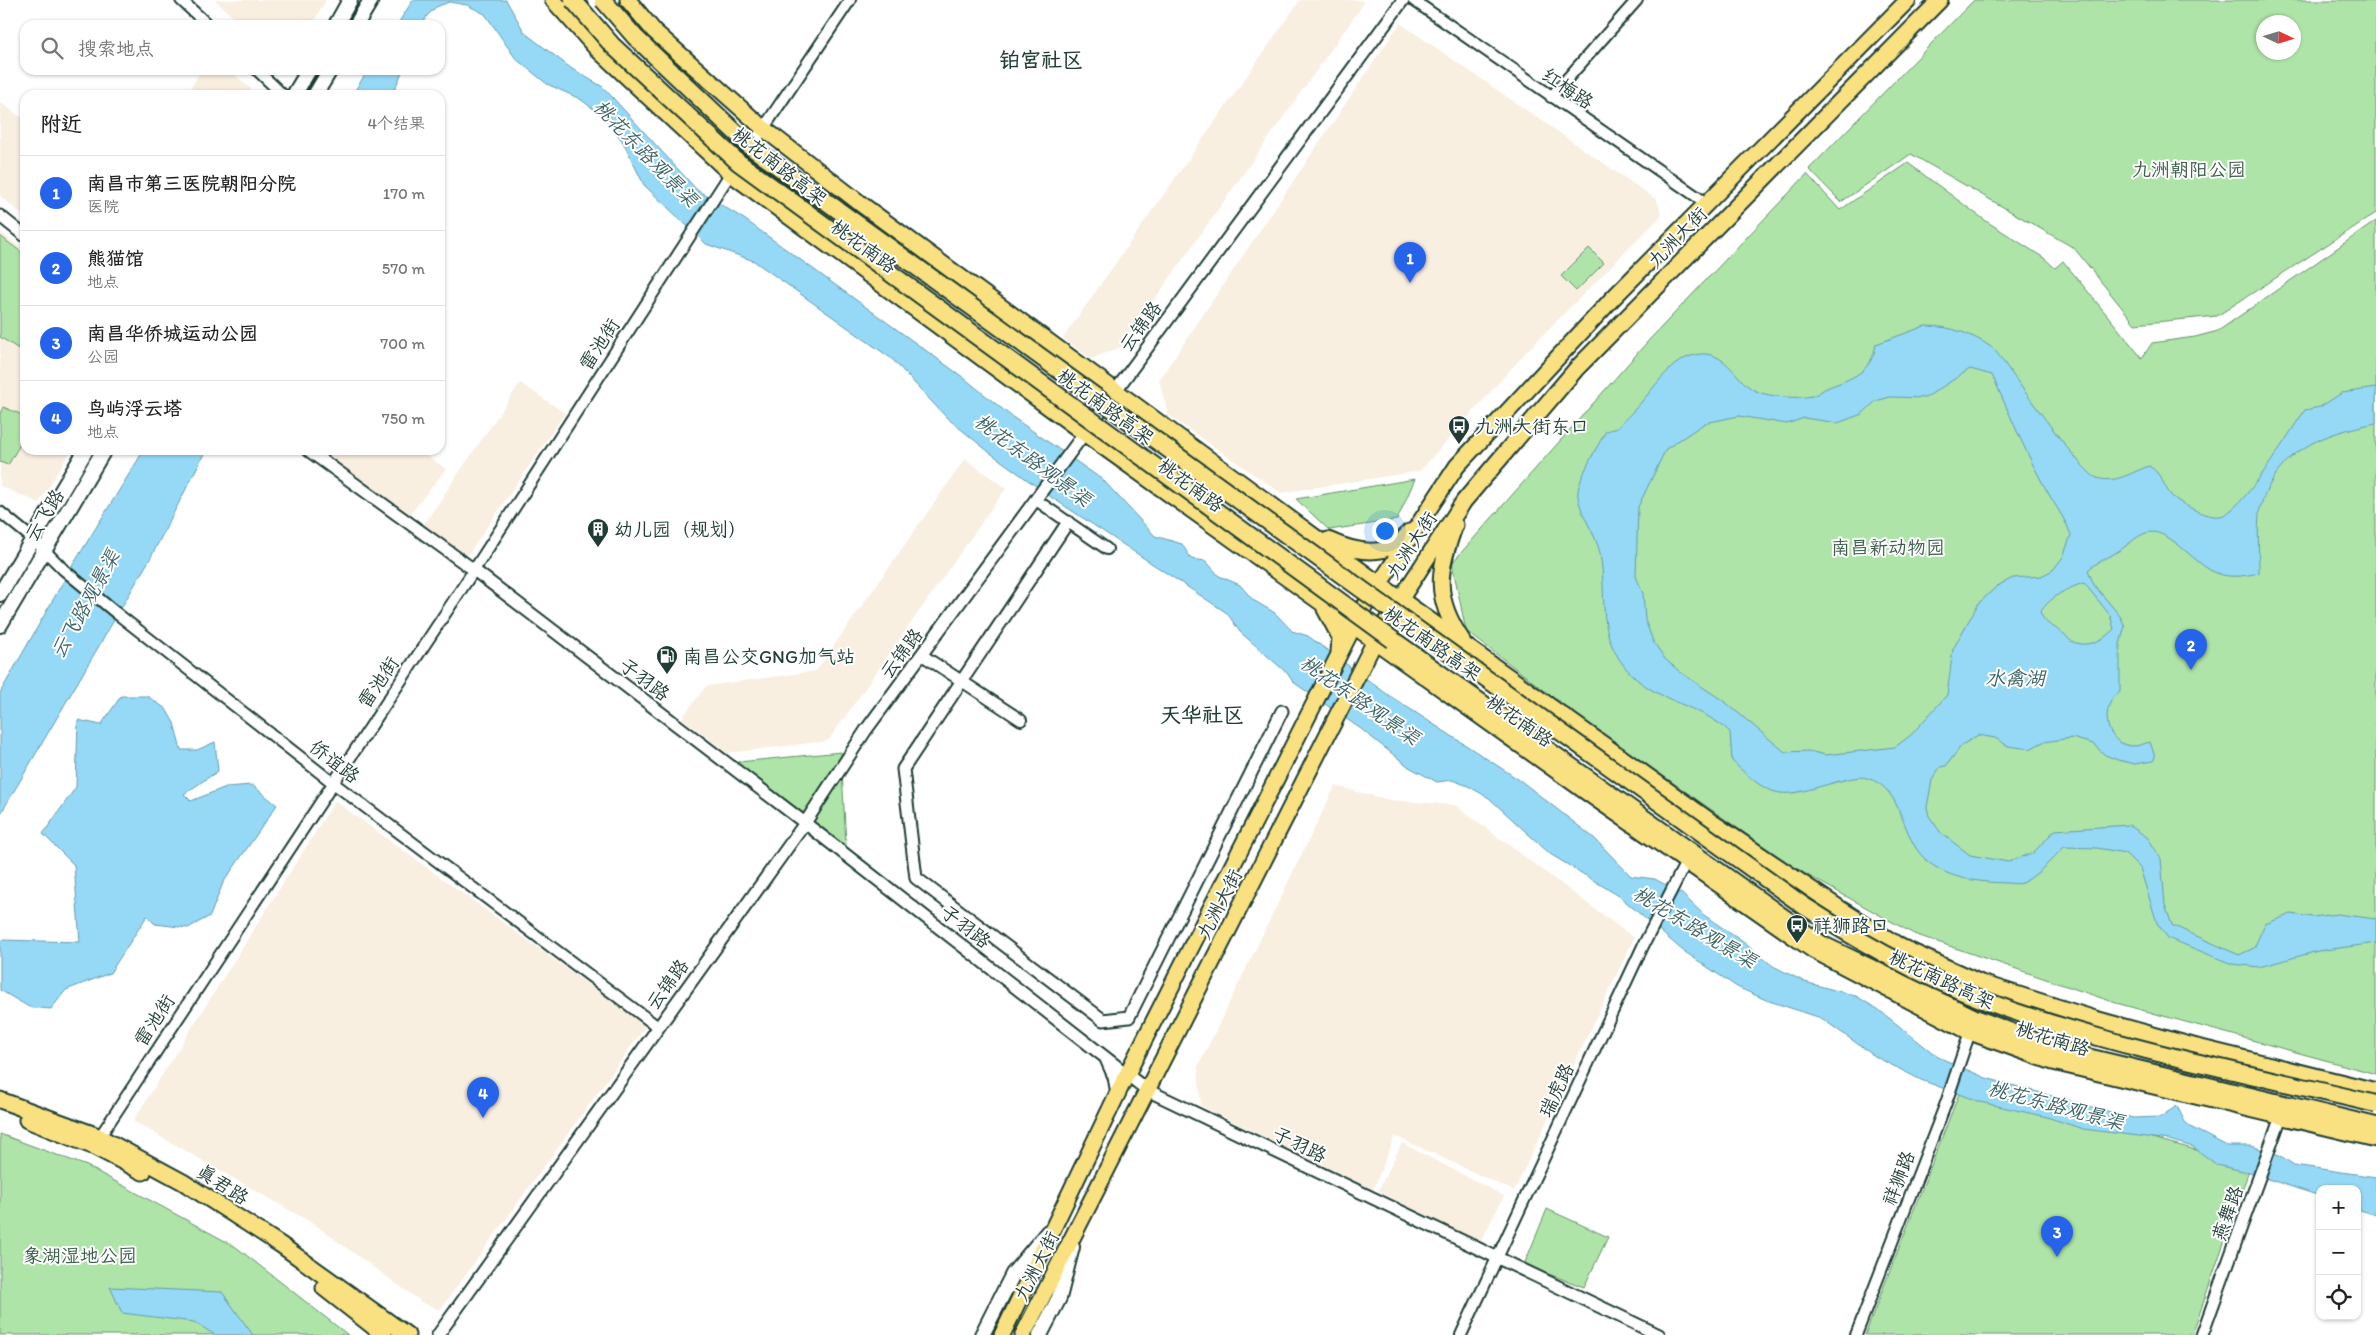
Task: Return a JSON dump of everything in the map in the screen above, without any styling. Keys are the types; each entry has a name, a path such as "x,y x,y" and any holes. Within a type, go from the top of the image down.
{"highway":[{"name":"桃花南路高架","path":"573,0 612,45 734,168 1821,944 1975,1018 2058,1050 2283,1110 2376,1126"},
{"name":"桃花南路高架","path":"603,0 635,37 751,146 1380,603 1804,906 1849,934 1930,976 2012,1010 2106,1039 2376,1104"}],"main road":[{"path":"339,20 350,0"},
{"path":"359,20 371,0"},
{"name":"桃花南路","path":"553,0 596,48 734,168 1081,439 1321,602 1813,950 1970,1032 2053,1062 2283,1110 2376,1139"},
{"name":"桃花南路","path":"628,0 654,31 763,128 881,218 1379,584 1713,823 1839,908 1901,947 1981,983 2095,1019 2193,1046 2376,1091"},
{"name":"九洲大街","path":"1002,1335 1117,1094 1353,626 1458,466 1549,366 1706,203 1908,0"},
{"name":"九洲大街","path":"1023,1335 1375,642 1400,598 1464,501 1584,361 1940,0"},
{"path":"297,90 306,75"},
{"path":"318,90 327,75"},
{"name":"云飞路","path":"0,594 83,455"},
{"name":"云飞路","path":"0,625 101,455"},
{"path":"1307,531 1339,546 1362,552 1375,552 1391,546 1407,536 1458,466"},
{"path":"1464,501 1445,552 1442,598 1445,612 1467,647"},
{"path":"1321,602 1337,628 1340,637 1339,654"},
{"name":"真君路","path":"0,1100 97,1141 183,1182 281,1246 407,1335"},
{"name":"真君路","path":"0,1110 97,1141 276,1251 384,1335"},
{"path":"982,1335 1012,1274 1058,1220"},
{"path":"1040,1335 1059,1298 1076,1230"}],"street":[{"path":"181,0 203,20"},
{"path":"751,146 850,0"},
{"name":"云锦路","path":"438,1335 804,822 866,730 1081,439 1114,390 1403,0"},
{"name":"红梅路","path":"1413,0 1706,203"},
{"path":"1551,97 1637,0"},
{"path":"261,75 278,90"},
{"name":"雷池街","path":"97,1141 332,782 474,570 734,168"},
{"path":"0,216 20,232"},
{"name":"子羽路","path":"315,455 474,570 804,822 1148,1090 1659,1335"},
{"path":"1038,497 1068,522 1107,549"},
{"name":"侨谊路","path":"0,512 33,539 64,570 115,612 332,782 658,1027"},
{"path":"1068,522 903,769 916,878 1103,1020 1129,1016 1282,711"},
{"path":"922,655 1021,720"},
{"name":"瑞虎路","path":"1461,1335 1644,944 1686,862"},
{"name":"祥狮路","path":"1856,1335 1946,1102 1970,1032"},
{"path":"1105,1058 1114,1077 1117,1094"},
{"name":"燕舞路","path":"2202,1335 2283,1110"}],"shaded area":[{"path":"215,0 326,0 315,20 236,20"},
{"path":"1300,0 1360,0 1364,3 1121,347 1091,359 1063,338"},
{"path":"1400,23 1657,200 1662,215 1528,350 1420,471 1281,493 1168,415 1159,380"},
{"path":"198,75 235,75 251,89 251,90 190,90"},
{"path":"0,102 20,116 20,213 0,196"},
{"path":"0,232 20,247 20,455 68,455 39,503 0,486"},
{"path":"520,383 565,413 466,558 422,527"},
{"path":"317,455 426,455 446,469 404,522"},
{"path":"965,459 1006,488 828,741 727,753 682,718 706,686 816,671"},
{"path":"1335,786 1390,800 1455,805 1634,938 1514,1191 1395,1136 1373,1190 1201,1106 1198,1067"},
{"path":"335,801 646,1026 440,1310 423,1303 312,1223 133,1121"},
{"path":"1402,1143 1504,1196 1480,1243 1378,1191"}],"green space":[{"name":"九洲朝阳公园","path":"1974,0 2376,0 2376,213 2217,316 2135,324 2074,248 1911,154 1841,202 1809,169"},
{"name":"南昌新动物园","path":"1908,163 1986,221 2044,258 2055,268 2063,261 2142,358 2152,343 2195,337 2218,331 2376,221 2376,1074 2116,1003 1914,934 1793,867 1582,719 1466,631 1452,563 1650,339 1807,174 1840,210"},
{"path":"0,236 20,251 20,350 0,337"},
{"path":"1589,248 1604,263 1576,291 1561,276"},
{"path":"3,407 20,414 20,445 8,465 0,462 0,414"},
{"path":"1415,479 1397,520 1329,530 1296,499"},
{"path":"841,752 847,863 718,764"},
{"path":"1962,1086 2218,1156 2250,1168 2192,1335 1865,1335"},
{"name":"象湖湿地公园","path":"0,1134 87,1166 236,1247 348,1335 0,1335"},
{"path":"1547,1209 1608,1237 1584,1287 1524,1265"}],"water":[{"name":"桃花东路观景渠","path":"413,0 506,0 525,33 572,69 603,87 697,190 744,219 964,378 1011,416 1103,480 1155,536 1182,544 1191,559 1206,561 1219,576 1240,585 1253,600 1275,613 1292,631 1308,636 1387,694 1521,781 1594,838 1631,876 1655,879 1682,894 1704,915 1773,966 1805,982 1856,996 1879,1010 1938,1057 1986,1078 2133,1118 2160,1117 2177,1106 2185,1122 2192,1128 2227,1146 2252,1146 2282,1157 2294,1165 2376,1177 2376,1215 2361,1210 2361,1185 2316,1185 2316,1195 2243,1171 2217,1165 2193,1147 2169,1140 2083,1129 2047,1117 1980,1102 1921,1080 1876,1057 1821,1018 1766,1000 1737,987 1682,950 1619,896 1550,854 1489,798 1468,786 1452,780 1437,782 1409,767 1361,729 1293,682 1287,673 1240,632 1227,613 1051,497 989,452 947,418 892,359 754,261 706,244 644,185 623,142 603,116 580,99 547,84 516,59 485,14 467,5 449,2 436,7 425,20 400,20"},
{"path":"365,75 401,75 394,90 355,90"},
{"name":"水禽湖","path":"1925,326 1953,329 1978,339 1994,349 2062,441 2089,472 2097,478 2111,479 2124,477 2149,466 2158,474 2172,497 2198,511 2215,516 2220,516 2229,511 2253,487 2305,410 2320,407 2342,393 2376,388 2376,423 2356,427 2320,439 2290,458 2278,471 2268,488 2260,508 2258,530 2259,573 2231,576 2214,572 2172,540 2154,532 2146,533 2139,537 2088,570 2094,585 2120,616 2125,626 2120,644 2120,691 2111,701 2108,710 2107,718 2110,732 2119,742 2126,745 2136,746 2150,742 2155,757 2153,761 2135,764 2118,760 2105,755 2093,744 2072,738 2043,742 2030,749 2008,746 1995,738 1978,735 1962,745 1946,766 1940,767 1932,780 1927,807 1929,816 1941,833 1970,855 2008,862 2033,853 2055,830 2129,825 2148,838 2161,859 2165,905 2172,925 2239,955 2254,948 2265,924 2291,914 2313,917 2337,914 2376,919 2376,943 2318,951 2259,967 2232,964 2168,938 2157,923 2140,868 2125,853 2097,848 2064,847 2030,879 2015,884 1984,882 1952,875 1932,865 1916,849 1896,803 1881,785 1870,779 1859,777 1793,793 1771,791 1747,775 1732,761 1730,732 1707,716 1655,692 1632,675 1612,646 1607,631 1600,553 1578,497 1584,473 1606,431 1617,428 1668,371 1691,356 1701,354 1718,358 1743,382 1756,391 1784,397 1806,397 1860,373 1866,368 1874,354 1876,344","holes":["1970,369 1992,375 2020,438 2067,525 2071,535 2063,557 2053,570 2041,576 2013,578 1997,586 1978,604 1953,649 1947,695 1911,735 1895,747 1826,755 1808,751 1785,752 1725,702 1680,672 1665,659 1653,641 1645,620 1643,594 1636,576 1638,507 1666,449 1705,423 1739,416 1787,424 1804,418 1838,423 1862,414 1876,401 1890,397 1925,398","2084,583 2110,615 2114,629 2105,637 2089,644 2071,641 2063,633 2047,623 2040,612 2059,594"]},
{"name":"云飞路观景渠","path":"141,455 203,455 151,557 0,815 0,693 71,568"},
{"path":"121,696 147,696 166,709 174,723 181,750 197,750 215,742 218,771 184,794 191,801 226,787 252,785 277,805 223,883 210,916 188,928 155,924 147,916 110,973 66,990 51,1009 29,1007 0,990 0,940 80,942 74,865 43,834 76,787 78,720 101,725"},
{"path":"110,1287 222,1292 253,1335 215,1335 194,1322 122,1313"}],"place":[{"name":"南昌市第三医院朝阳分院","path":"1410,283"},
{"name":"九洲大街东口","path":"1459,445"},
{"name":"幼儿园（规划）","path":"598,548"},
{"name":"熊猫馆","path":"2191,670"},
{"name":"南昌公交GNG加气站","path":"667,675"},
{"name":"祥狮路口","path":"1797,944"},
{"name":"鸟屿浮云塔","path":"483,1118"},
{"name":"南昌华侨城运动公园","path":"2057,1257"}],"district":[{"name":"铂宫社区","path":"1041,60"},
{"name":"天华社区","path":"1202,715"}]}
